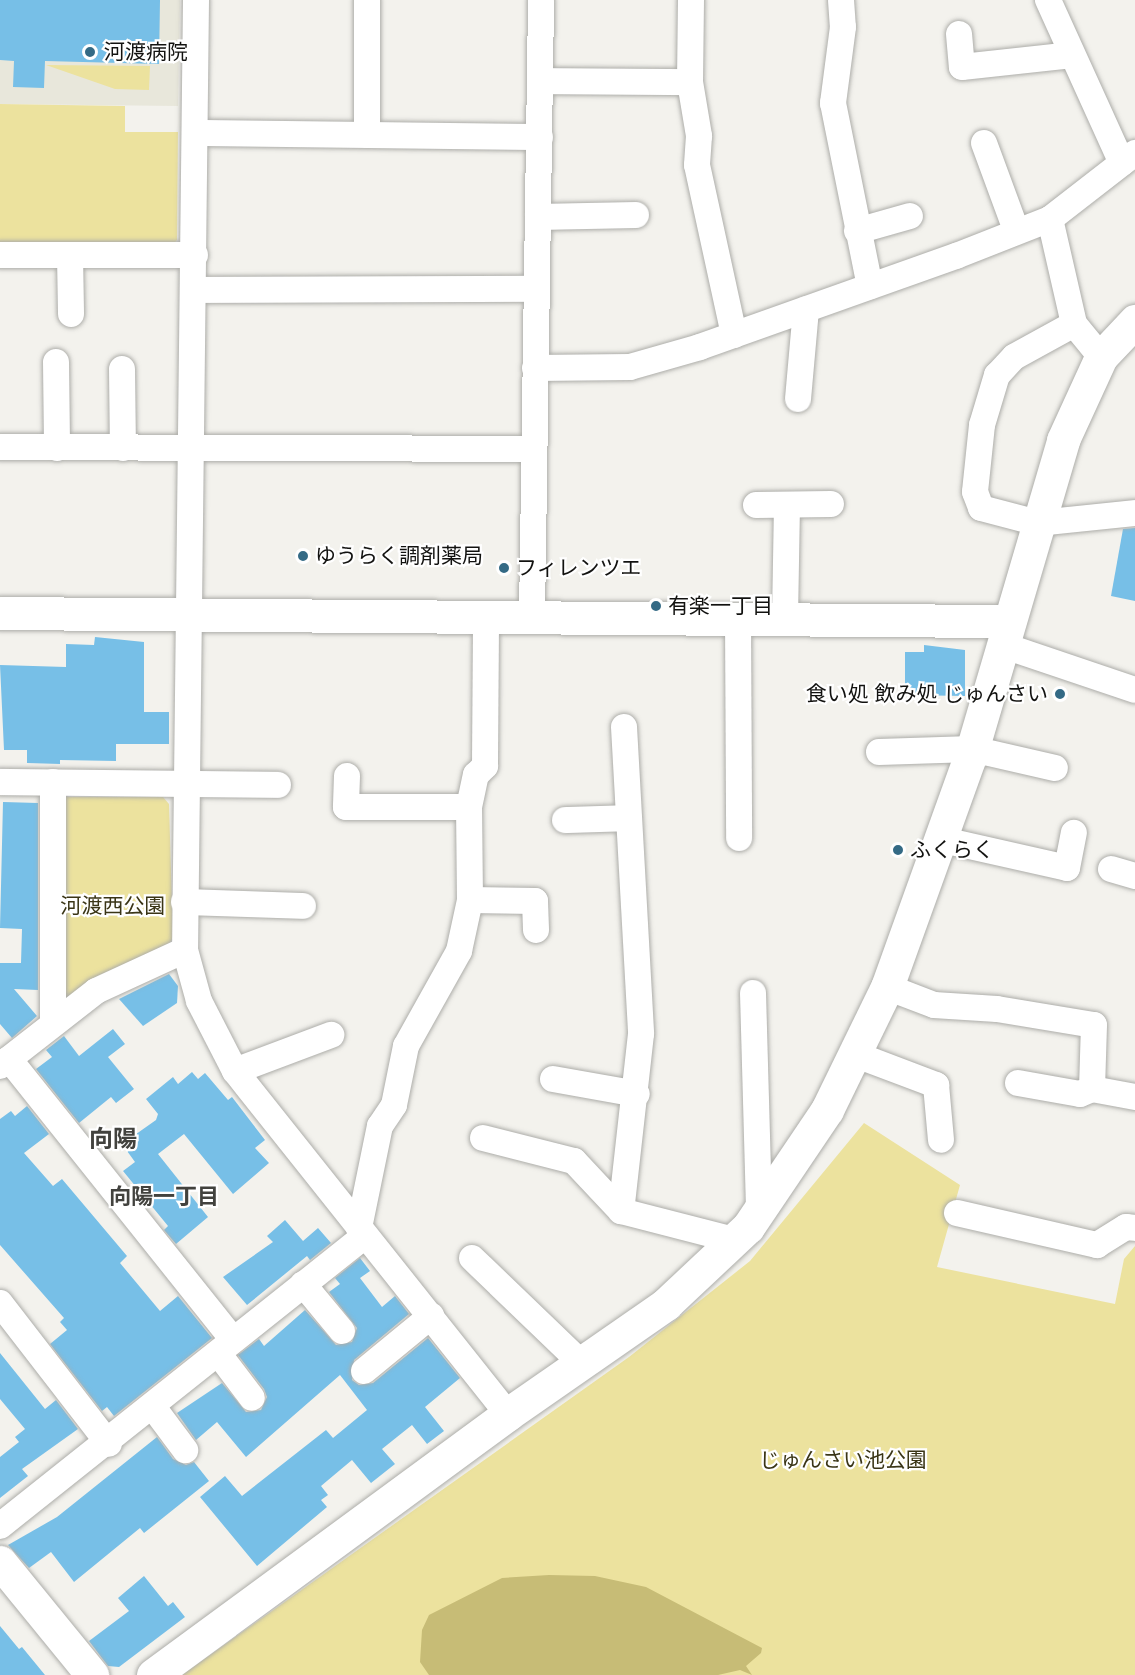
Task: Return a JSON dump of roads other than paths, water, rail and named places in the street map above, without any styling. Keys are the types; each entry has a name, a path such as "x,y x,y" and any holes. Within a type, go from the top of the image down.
{"street":[{"path":"196,0 195,290 190,449 185,950 199,1001 235,1071 508,1414"},
{"path":"367,0 367,135"},
{"path":"532,617 541,0"},
{"path":"691,0 690,82 699,136 697,165 734,334"},
{"path":"841,0 843,27 833,103 857,231 870,286"},
{"path":"535,368 630,367 806,309 1050,219 1129,158 1072,55 1048,0"},
{"path":"959,34 962,67 1072,55"},
{"path":"540,81 690,82"},
{"path":"196,133 540,137"},
{"path":"984,143 1016,230"},
{"path":"538,217 636,215"},
{"path":"857,231 910,216"},
{"path":"1050,219 1074,324 1101,357"},
{"path":"0,255 195,255"},
{"path":"70,255 71,314"},
{"path":"195,290 536,289"},
{"path":"798,399 806,309"},
{"path":"153,1675 508,1414 666,1304 734,1240 759,1212 827,1110 887,987 943,840 1063,440 1101,357 1135,321"},
{"path":"1074,324 1014,357 998,375 982,425 975,492 981,508 1038,523 1135,513"},
{"path":"56,362 57,448"},
{"path":"122,369 123,448"},
{"path":"0,447 533,449"},
{"path":"756,505 831,504"},
{"path":"785,619 787,505"},
{"path":"0,613 738,618 1005,633 1135,690"},
{"path":"0,1526 109,1444 303,1284 362,1232 380,1126 394,1105 406,1046 459,951 470,900 469,807 476,775 485,766 486,617"},
{"path":"738,618 740,838"},
{"path":"621,1210 637,1094 641,1034 627,818 624,727"},
{"path":"879,753 972,748 1055,768"},
{"path":"347,776 346,807 469,807"},
{"path":"0,783 187,781 278,785"},
{"path":"52,782 53,1022"},
{"path":"566,820 627,818"},
{"path":"943,840 1067,868 1074,833"},
{"path":"470,900 535,901 536,930"},
{"path":"184,902 303,906"},
{"path":"185,950 96,991 53,1022 5,1062 226,1347 252,1398"},
{"path":"887,987 934,1005 997,1009 1094,1025 1092,1089"},
{"path":"753,993 759,1212"},
{"path":"235,1071 331,1035"},
{"path":"854,1054 936,1085 940,1140"},
{"path":"553,1079 637,1094"},
{"path":"1018,1083 1080,1094 1092,1089 1135,1097"},
{"path":"483,1138 574,1161 621,1210 734,1240"},
{"path":"957,1213 1097,1245 1126,1227 1135,1228"},
{"path":"472,1258 581,1363"},
{"path":"303,1284 342,1331"},
{"path":"0,1303 109,1444"},
{"path":"364,1371 430,1316"},
{"path":"153,1407 185,1450"},
{"path":"0,1562 92,1675"}],"place":[{"name":"河渡病院","path":"90,52"},
{"name":"ゆうらく調剤薬局","path":"303,556"},
{"name":"フィレンツエ","path":"504,568"},
{"name":"有楽一丁目","path":"656,606"},
{"name":"食い処 飲み処 じゅんさい","path":"1060,694"},
{"name":"ふくらく","path":"898,850"}],"district":[{"name":"向陽","path":"113,1139"},
{"name":"向陽一丁目","path":"164,1197"}],"park label":[{"name":"河渡西公園","path":"113,906"},
{"name":"じゅんさい池公園","path":"843,1460"}]}
